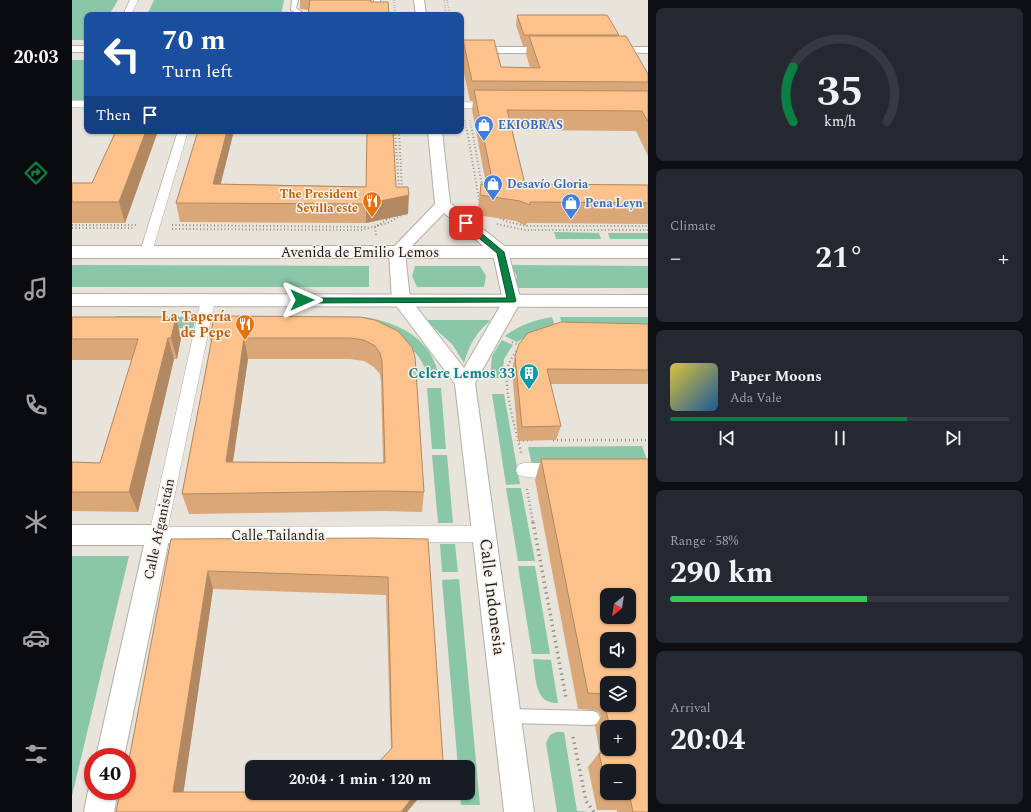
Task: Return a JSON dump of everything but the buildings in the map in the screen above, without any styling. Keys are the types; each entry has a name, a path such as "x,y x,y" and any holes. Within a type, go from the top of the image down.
{"street":[{"path":"128,12 134,0"},
{"path":"419,0 421,12"},
{"path":"72,49 84,49"},
{"path":"464,50 569,50"},
{"path":"600,50 648,50"},
{"path":"72,104 84,104"},
{"path":"464,105 506,106"},
{"path":"146,252 182,134"},
{"path":"435,134 443,205 500,252 512,301 465,383 401,300 398,252 443,205"},
{"name":"Avenida de Emilio Lemos","path":"72,252 648,252"},
{"path":"72,300 648,301"},
{"name":"Calle Afganistán","path":"112,748 208,300"},
{"name":"Calle Indonesia","path":"465,383 519,812"},
{"path":"524,470 570,471"},
{"name":"Calle Tailandia","path":"72,535 484,534"},
{"path":"99,812 101,800"}],"lane":[{"path":"295,0 293,9 298,12"},
{"path":"376,12 377,0"},
{"path":"507,716 593,718"}],"path":[{"path":"394,0 395,12"},
{"path":"444,0 446,12"},
{"path":"447,0 449,12"},
{"path":"464,105 483,190"},
{"path":"464,105 480,205"},
{"path":"395,134 399,191"},
{"path":"399,134 402,197"},
{"path":"402,209 402,214"},
{"path":"375,227 397,213"},
{"path":"72,226 361,230 388,223 402,214 407,214"},
{"path":"498,217 508,222 527,226 648,226"},
{"path":"493,222 525,230 648,230"},
{"path":"375,227 376,237"},
{"path":"526,344 520,346 512,355 508,368 508,384 586,801 594,812"},
{"path":"518,440 533,440"},
{"path":"548,440 648,440"}],"green space":[{"path":"72,0 118,0 111,12 84,12 84,40 72,40"},
{"path":"154,0 284,0 282,12 148,12"},
{"path":"72,60 84,60 84,100 72,100"},
{"path":"554,232 599,233 601,239 556,239"},
{"path":"608,233 648,233 648,239 610,239"},
{"path":"72,265 369,266 369,287 72,287"},
{"path":"510,265 648,266 648,288 514,288 517,276"},
{"path":"415,266 480,266 486,276 484,287 417,287 412,276"},
{"path":"116,316 196,317 193,328 112,329"},
{"path":"243,317 364,317 390,324 413,335 422,343 436,364 439,378 427,378 419,357 403,342"},
{"path":"552,317 556,329 526,337 517,342 505,336 527,324"},
{"path":"560,317 648,317 648,329 563,329"},
{"path":"426,321 490,321 474,340 464,363 452,344"},
{"path":"502,340 513,345 504,359 502,378 490,378 492,356"},
{"path":"427,388 441,388 446,449 432,449"},
{"path":"492,394 504,394 520,484 506,485"},
{"path":"642,446 648,463 532,465 528,447"},
{"path":"432,455 447,455 453,523 438,523"},
{"path":"506,488 521,488 535,561 518,561"},
{"path":"440,544 455,544 458,572 442,572"},
{"path":"72,556 129,556 72,796"},
{"path":"518,566 535,566 550,654 532,654"},
{"path":"459,579 480,805 461,805 461,800 475,800 475,760 457,760 442,580"},
{"path":"533,659 551,660 558,703 550,702 544,699 540,694 536,681"},
{"path":"556,732 564,732 577,811 589,812 557,812 546,743 550,735"}],"place":[{"name":"EKIOBRAS","path":"484,142"},
{"name":"Desavío Gloria","path":"493,201"},
{"name":"The President Sevilla este","path":"372,218"},
{"name":"Pena Leyn","path":"571,220"},
{"name":"La Tapería de Pepe","path":"245,341"},
{"name":"Celere Lemos 33","path":"529,390"}],"route":[{"path":"302,300 512,301 500,252 466,223"}]}
